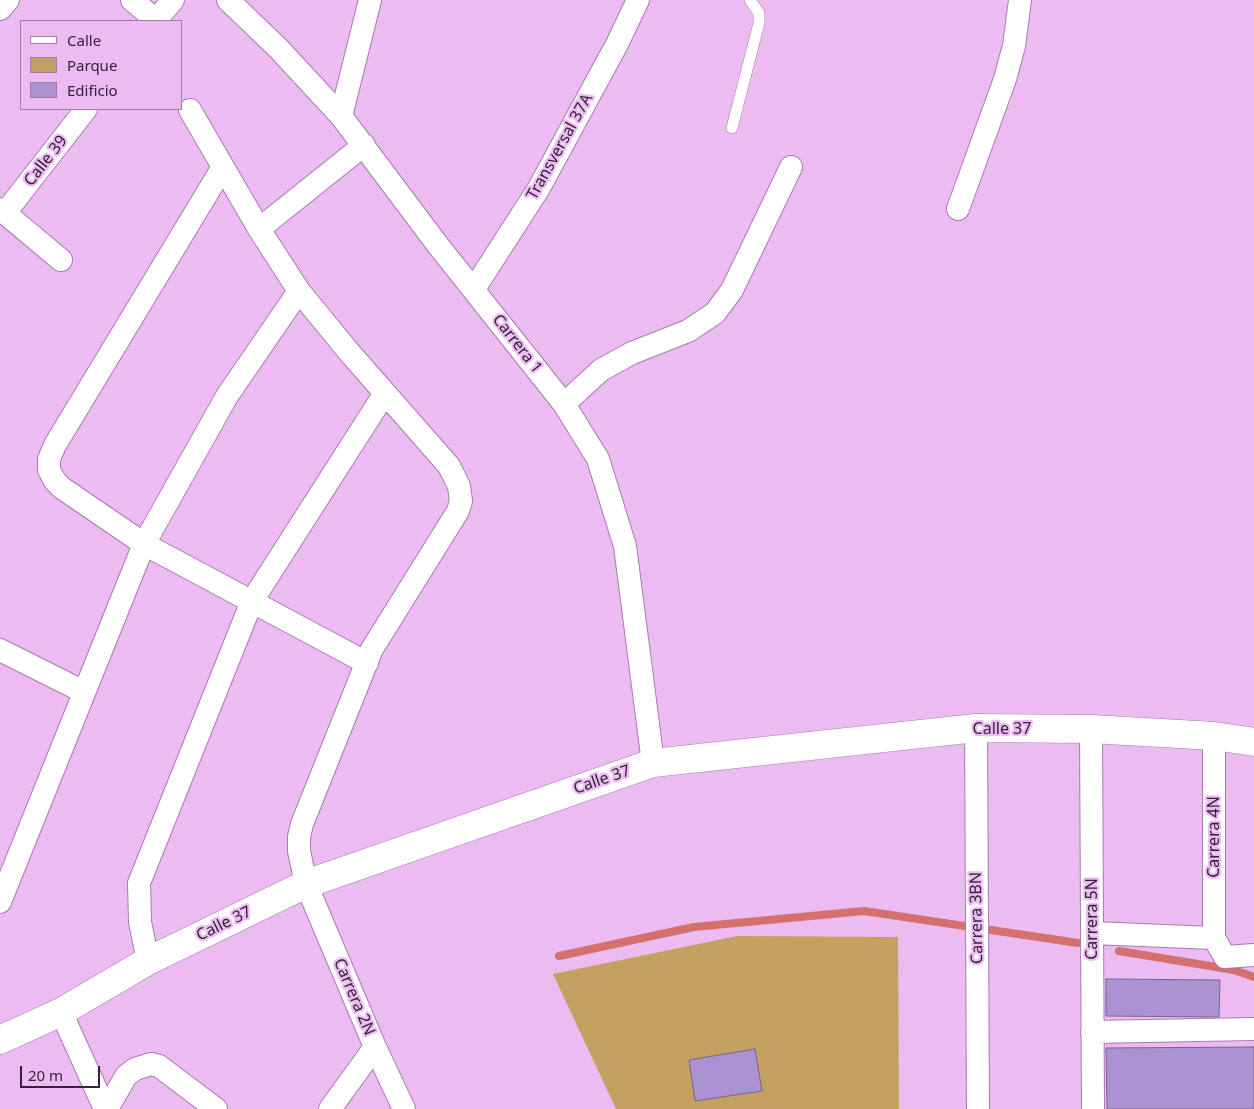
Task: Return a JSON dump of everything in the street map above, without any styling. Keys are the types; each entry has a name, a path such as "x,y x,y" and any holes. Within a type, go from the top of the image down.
{"street":[{"path":"0,9 8,0"},
{"path":"132,0 155,20 173,0"},
{"name":"Carrera 1","path":"228,0 278,48 342,116 564,404 598,459 625,546 653,762"},
{"path":"342,116 370,0"},
{"name":"Transversal 37A","path":"474,289 539,188 617,44 638,0"},
{"path":"958,209 1014,46 1020,0"},
{"name":"Calle 39","path":"2,212 85,110"},
{"name":"Carrera 2N","path":"190,110 259,229 300,291 449,466 459,486 461,501 458,511 372,649 302,824 299,837 299,851 306,884 375,1047 404,1109"},
{"path":"259,229 364,145"},
{"path":"223,167 49,459 50,470 55,481 62,488 144,544 367,663"},
{"path":"564,404 601,370 632,353 688,331 715,313 732,290 791,167"},
{"path":"2,212 60,260"},
{"path":"0,902 144,544 227,396 300,291"},
{"path":"148,961 140,922 139,884 252,601 385,393"},
{"path":"0,650 84,692"},
{"name":"Calle 37","path":"0,1040 61,1012 148,961 306,884 653,762 976,728 1091,729 1214,736 1254,742"},
{"name":"Carrera 3BN","path":"976,728 978,1109"},
{"name":"Carrera 5N","path":"1091,729 1093,1109"},
{"name":"Carrera 4N","path":"1214,736 1214,938"},
{"path":"1092,934 1214,938 1225,956 1254,955"},
{"path":"61,1012 106,1109"},
{"path":"1092,1032 1254,1029"},
{"path":"330,1109 375,1047"},
{"path":"106,1109 126,1076 134,1069 151,1064 159,1066 216,1109"}],"lane":[{"path":"732,128 759,23 759,13 750,0"}],"green space":[{"path":"737,936 898,937 899,1109 616,1109 553,974"}],"building":[{"path":"1106,979 1220,980 1219,1017 1106,1016"},
{"path":"1254,1047 1254,1109 1107,1109 1106,1048"},
{"path":"755,1049 762,1091 695,1101 689,1060"}],"waterway":[{"path":"559,956 694,927 864,911 1078,943"},
{"path":"1119,951 1234,970 1254,977"}]}
